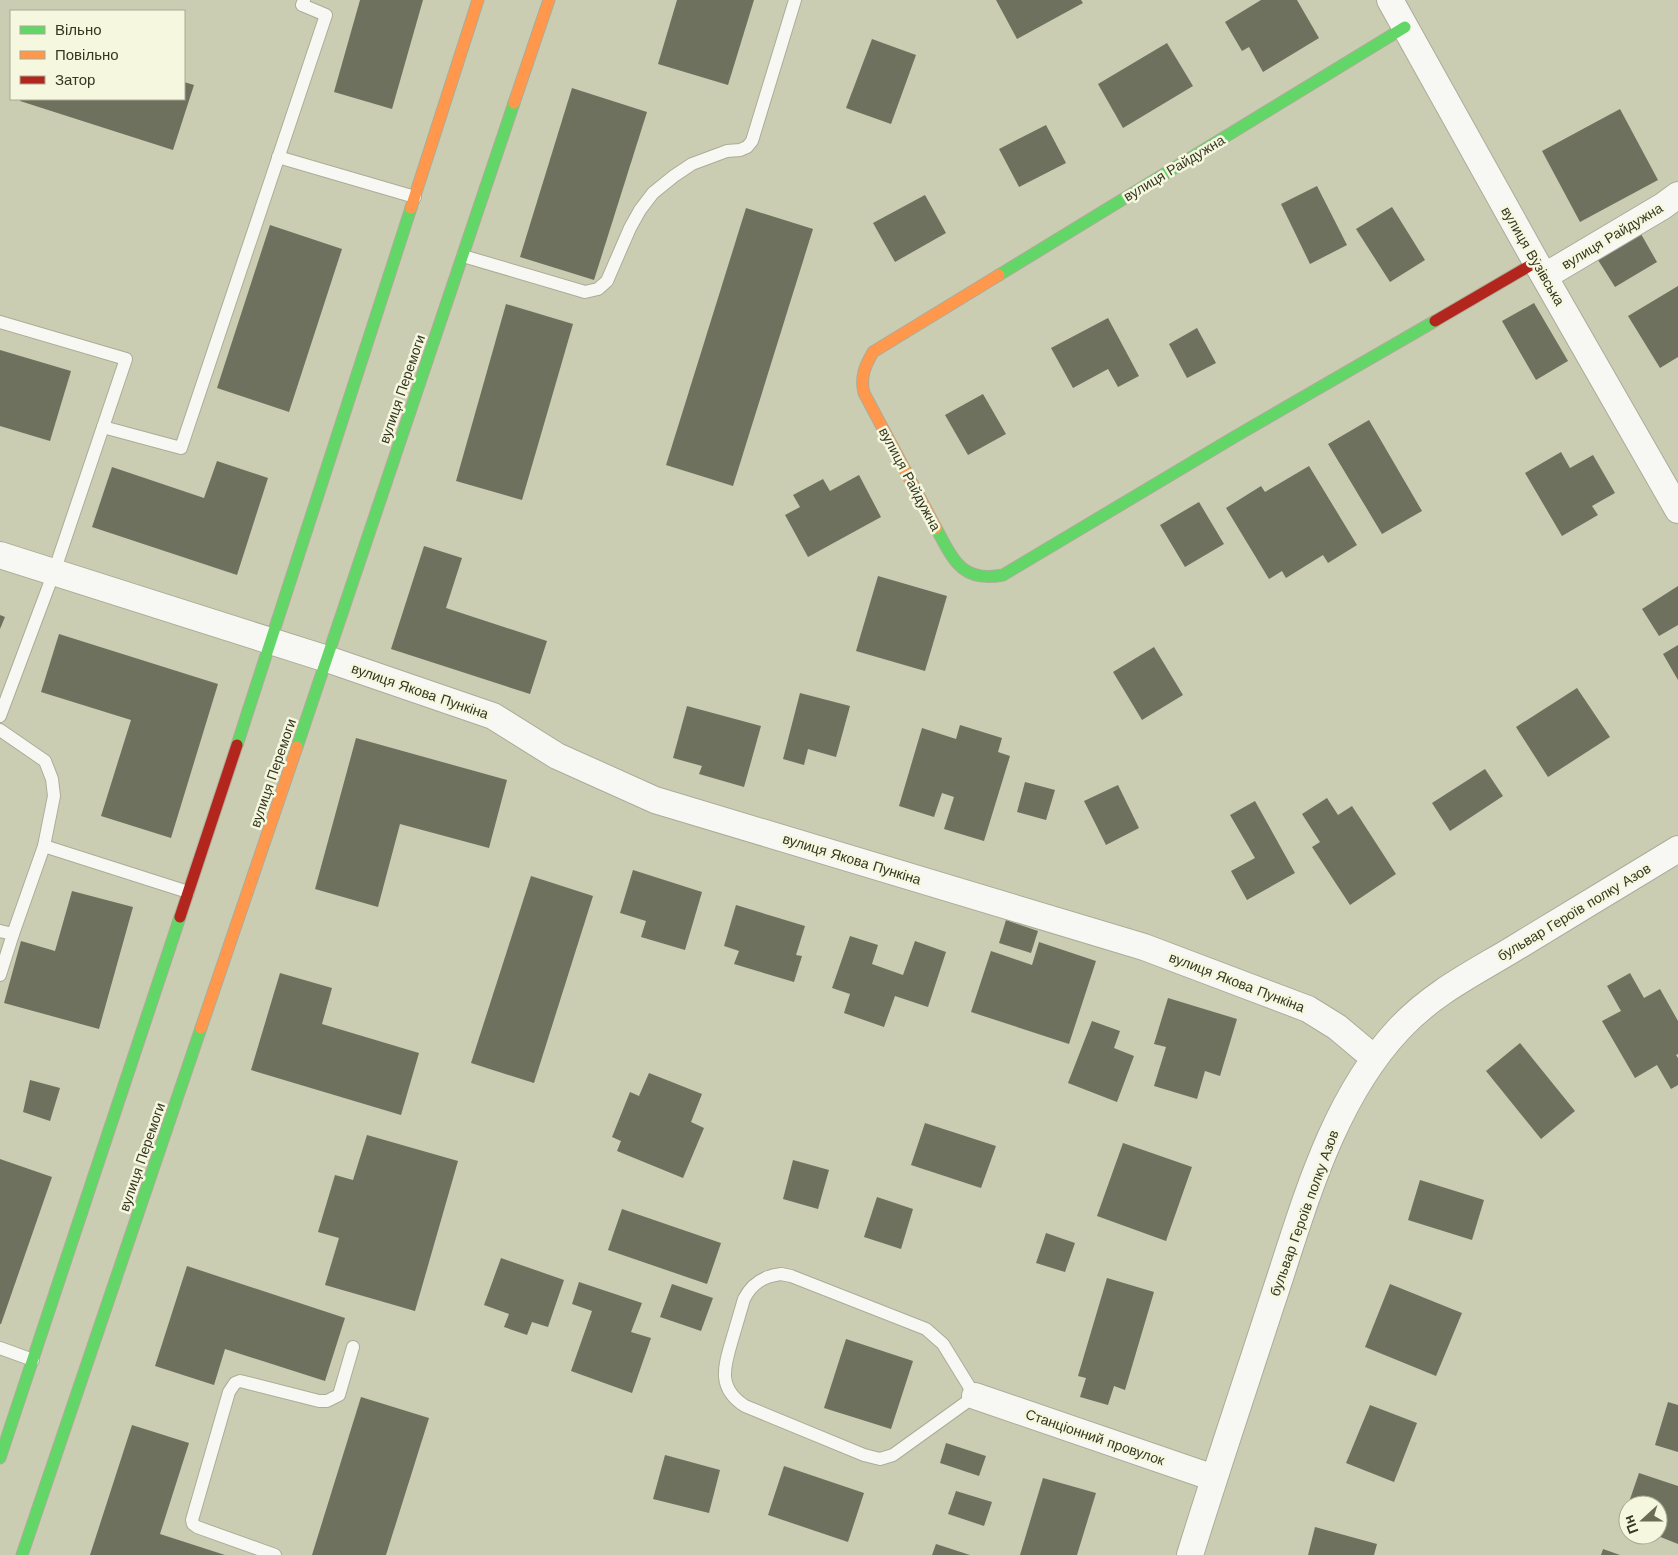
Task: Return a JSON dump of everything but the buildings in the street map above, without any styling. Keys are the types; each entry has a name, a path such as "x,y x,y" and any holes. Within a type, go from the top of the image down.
{"main road":[{"path":"0,1458 272,642 478,0"},
{"name":"вулиця Перемоги","path":"22,1555 328,660 548,0"},
{"name":"вулиця Райдужна","path":"1405,27 873,352 861,375 864,393 954,561 977,577 991,578 1003,575 1245,431 1540,269"}],"street":[{"name":"вулиця Вузівська","path":"1390,0 1540,269 1678,510"},
{"name":"вулиця Райдужна","path":"1540,269 1663,206 1678,195"},
{"path":"0,555 272,642"},
{"name":"вулиця Якова Пункіна","path":"272,642 493,716 557,756 655,800 1144,947 1308,1009 1338,1027 1374,1058"},
{"name":"бульвар Героїв полку Азов","path":"1190,1555 1306,1200 1334,1129 1352,1092 1374,1058 1401,1027 1432,1000 1465,976 1678,849"},
{"name":"Станціонний провулок","path":"975,1396 1214,1478"}],"lane":[{"path":"103,427 181,448 326,15 302,5 304,0"},
{"path":"462,256 586,292 598,288 607,281 630,228 640,210 653,193 692,164 726,151 740,150 746,147 752,140 795,0"},
{"path":"278,157 415,197"},
{"path":"0,322 126,359 54,572 0,716"},
{"path":"0,730 45,761 52,779 54,796 44,846 6,932 0,976"},
{"path":"44,846 188,892"},
{"path":"781,1274 791,1276 926,1329 943,1344 975,1396 893,1455 880,1459 864,1456 744,1406 737,1401 726,1385 724,1366 748,1290 763,1278 781,1274"},
{"path":"275,1555 193,1524 192,1520 229,1392 235,1383 240,1381 319,1401 332,1399 339,1395 354,1347"},
{"path":"0,1348 33,1360"}],"traffic: fast":[{"path":"999,275 1405,27"},
{"path":"297,747 514,103"},
{"path":"237,745 411,208"},
{"path":"936,528 954,559 968,572 989,577 1003,575 1236,436 1435,321"},
{"path":"0,1458 180,917"},
{"path":"22,1555 201,1028"}],"traffic: slow":[{"path":"411,208 478,0"},
{"path":"514,103 549,0"},
{"path":"936,528 864,393 864,372 873,352 999,275"},
{"path":"201,1028 297,747"}],"traffic: jam":[{"path":"1435,321 1536,262"},
{"path":"180,917 237,745"}]}
